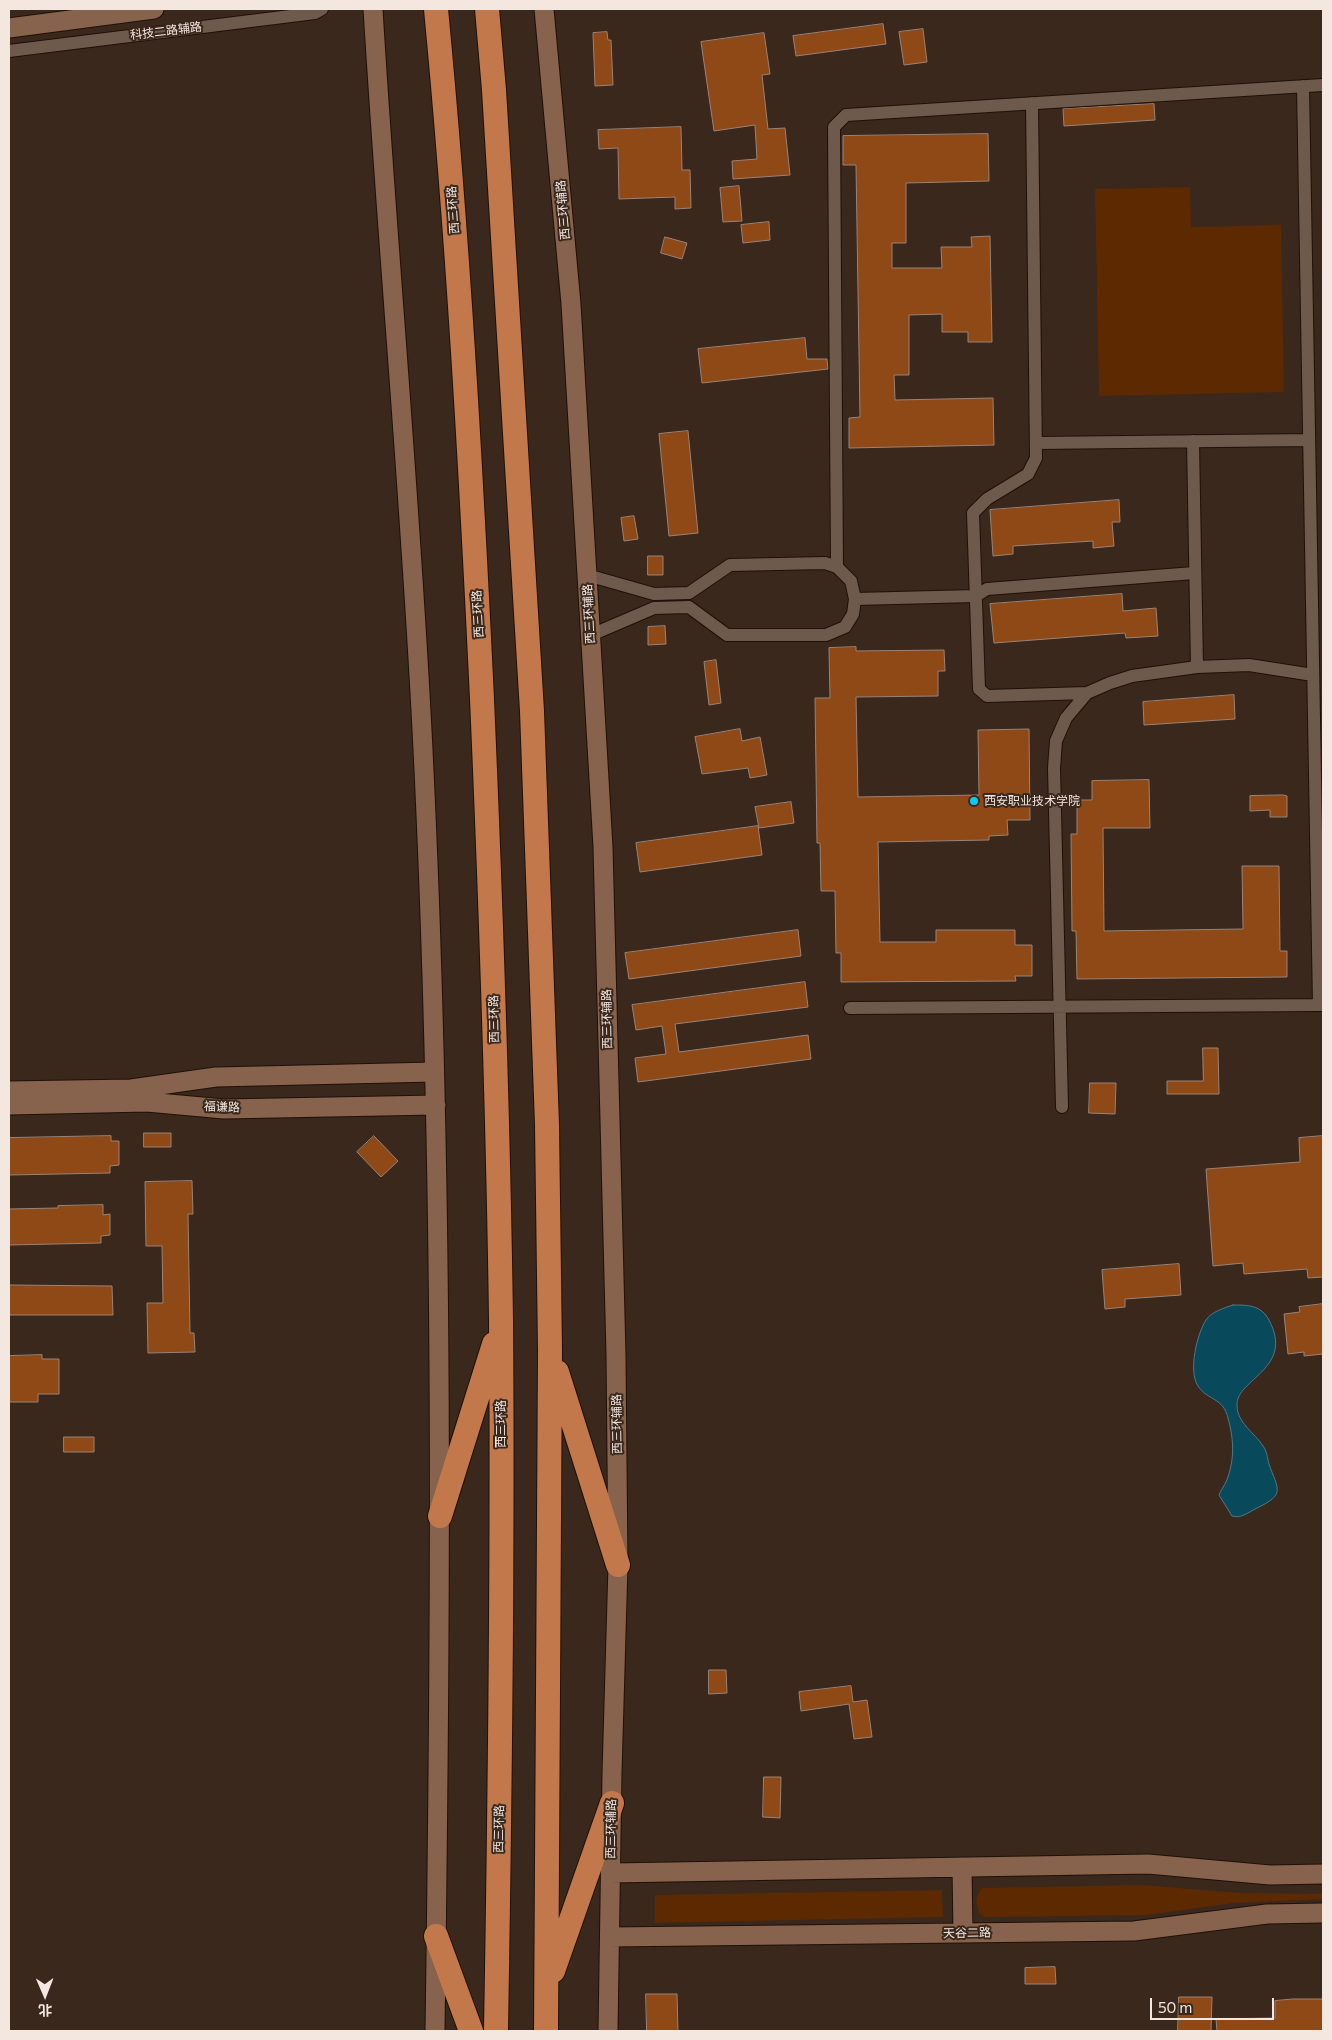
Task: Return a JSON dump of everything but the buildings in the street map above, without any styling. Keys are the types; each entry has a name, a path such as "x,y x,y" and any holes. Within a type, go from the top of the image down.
{"highway":[{"name":"西三环路","path":"436,9 472,480 492,936 501,1320 500,1767 496,2031"},
{"path":"487,9 494,90 532,711 547,1125 550,1351 546,2031"},
{"path":"440,1516 501,1320"},
{"path":"550,1351 618,1566"},
{"path":"546,1989 612,1803"},
{"path":"436,1936 472,2031"}],"main road":[{"path":"9,28 154,9"},
{"path":"373,9 412,556 424,753 436,1105 440,1516 435,2031"},
{"name":"西三环辅路","path":"544,9 571,304 603,847 616,1355 618,1566 608,2031"},
{"path":"9,1090 131,1089 216,1077 434,1072"},
{"name":"福谦路","path":"9,1105 147,1102 224,1109 436,1105"},
{"path":"610,1873 1148,1864 1270,1875 1323,1874"},
{"path":"962,1867 964,1933"},
{"name":"天谷二路","path":"610,1937 1134,1931 1267,1914 1323,1913"}],"street":[{"name":"科技二路辅路","path":"9,51 315,13 322,9"},
{"path":"836,566 834,127 846,115 1323,85"},
{"path":"850,1008 1321,1005 1313,675 1317,563 1309,440 1303,86"},
{"path":"1032,103 1036,458 1028,474 987,499 973,513 979,689 987,696 1087,693 1132,676 1196,667 1248,665 1313,675"},
{"path":"1036,442 1309,440"},
{"path":"1193,442 1196,667"},
{"path":"587,575 654,594 689,593 730,564 825,563 836,566 851,581 855,599 853,614 845,627 826,634 727,635 688,607 654,608 590,635"},
{"path":"855,599 976,596 987,589 1194,573"},
{"path":"1062,1107 1054,768 1056,741 1066,718 1087,693"}],"shaded area":[{"path":"1190,187 1191,227 1281,225 1284,392 1099,396 1095,189"},
{"path":"1142,1885 1240,1893 1323,1894 1323,1899 1234,1903 1147,1915 985,1917 980,1914 977,1907 977,1897 982,1888"},
{"path":"942,1890 943,1917 655,1923 655,1895"}],"water":[{"path":"1233,1305 1254,1307 1262,1311 1269,1320 1275,1337 1275,1350 1270,1362 1245,1388 1239,1396 1237,1405 1243,1422 1265,1450 1277,1486 1276,1495 1266,1503 1239,1517 1232,1516 1219,1495 1229,1474 1232,1458 1231,1434 1226,1411 1223,1406 1198,1386 1194,1371 1197,1343 1206,1320 1214,1313"}],"place":[{"name":"西安职业技术学院","path":"974,801"}]}
